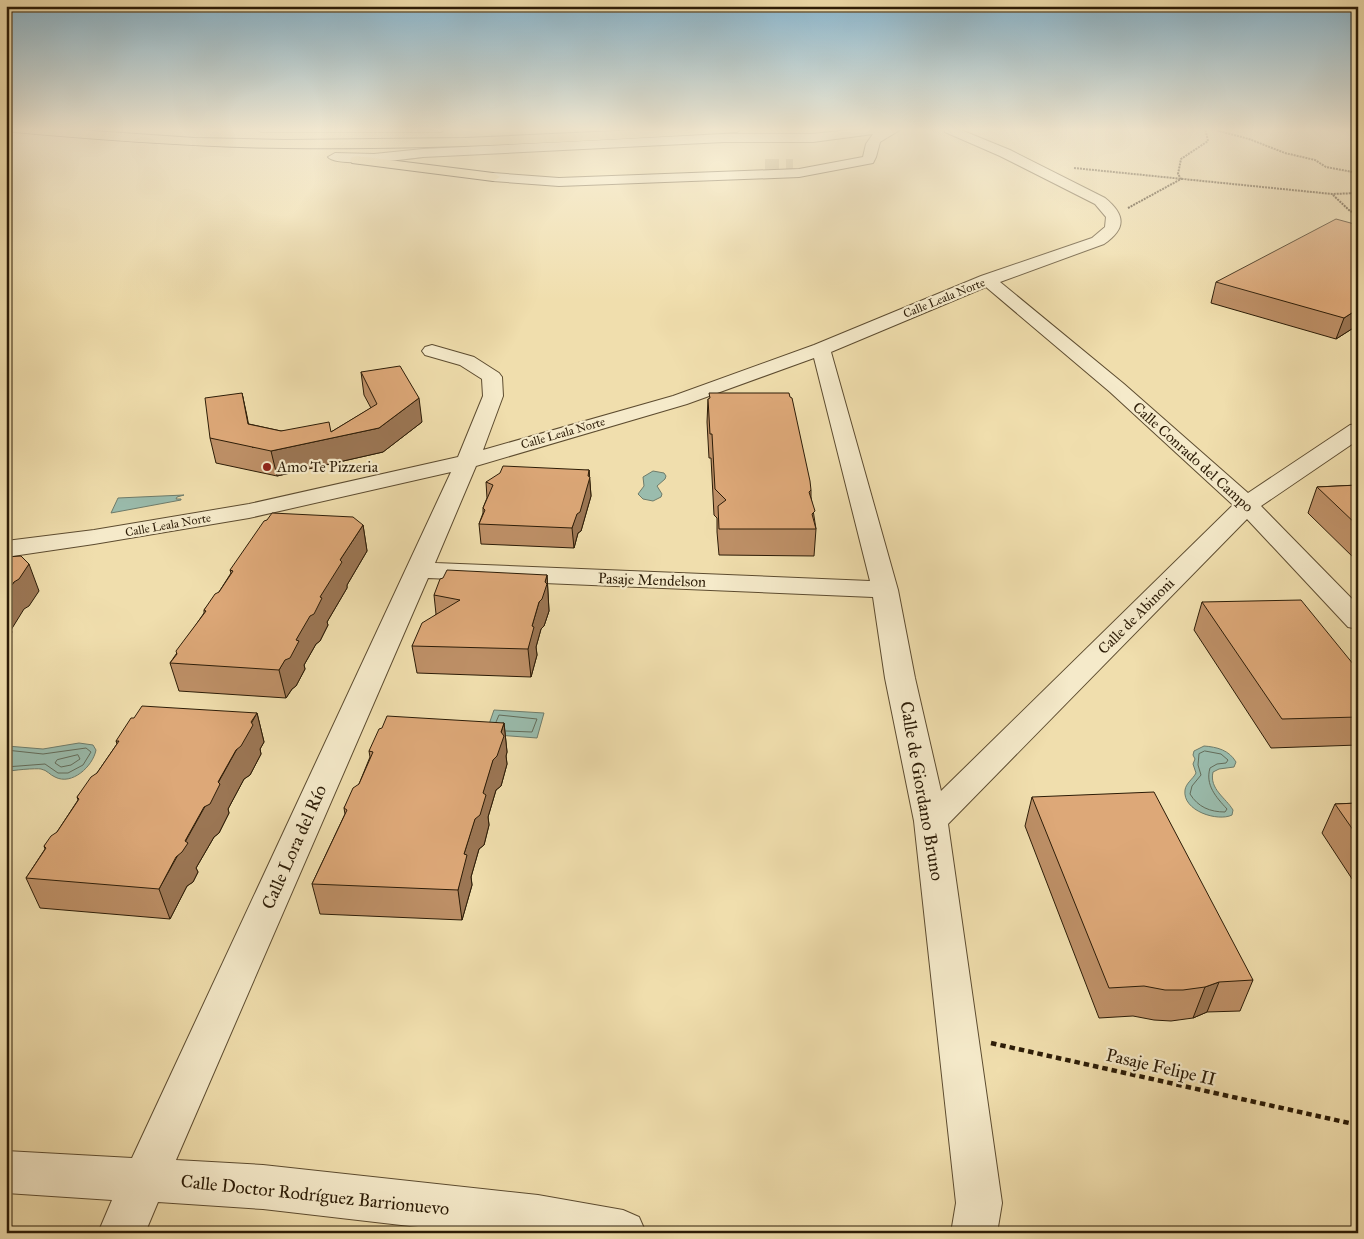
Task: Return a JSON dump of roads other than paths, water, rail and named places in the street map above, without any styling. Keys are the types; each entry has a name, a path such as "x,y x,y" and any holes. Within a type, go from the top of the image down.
{"street":[{"name":"Calle Leala Norte","path":"6,549 94,537 249,511 467,462 680,400 753,374 817,372 940,300 987,280 1108,236 1113,227 1111,209 1100,201 1070,186"},
{"name":"Calle Conrado del Campo","path":"987,280 1117,388 1247,505 1358,621"},
{"name":"Calle Conrado del Campo","path":"940,300 972,297 1017,306"},
{"name":"Calle Lora del Río","path":"121,1233 467,462 493,396 492,377 467,362 432,351"},
{"path":"753,374 817,372"},
{"name":"Calle de Giordano Bruno","path":"817,372 885,590 900,678 931,821 979,1203 974,1233"},
{"name":"Calle de Abinoni","path":"931,821 1247,505 1358,430"},
{"name":"Pasaje Mendelson","path":"419,570 885,590"},
{"name":"Calle Doctor Rodríguez Barrionuevo","path":"6,1172 263,1187 528,1217 622,1233"}],"water":[{"path":"653,471 664,473 666,476 657,486 662,494 661,497 653,501 643,499 638,494 644,486 643,477"},
{"path":"184,495 176,499 181,500 111,513 118,498"},
{"path":"494,710 544,713 537,738 497,735 488,727"},
{"path":"79,743 93,745 96,750 91,762 75,777 62,779 39,769 6,772 7,746 43,749"},
{"path":"1204,746 1222,750 1236,762 1234,767 1219,769 1213,772 1212,778 1216,788 1233,810 1232,815 1218,817 1202,813 1189,804 1186,797 1185,790 1196,773 1193,764 1195,759 1194,751"}],"place":[{"name":"Amo Te Pizzeria","path":"267,467"}]}
